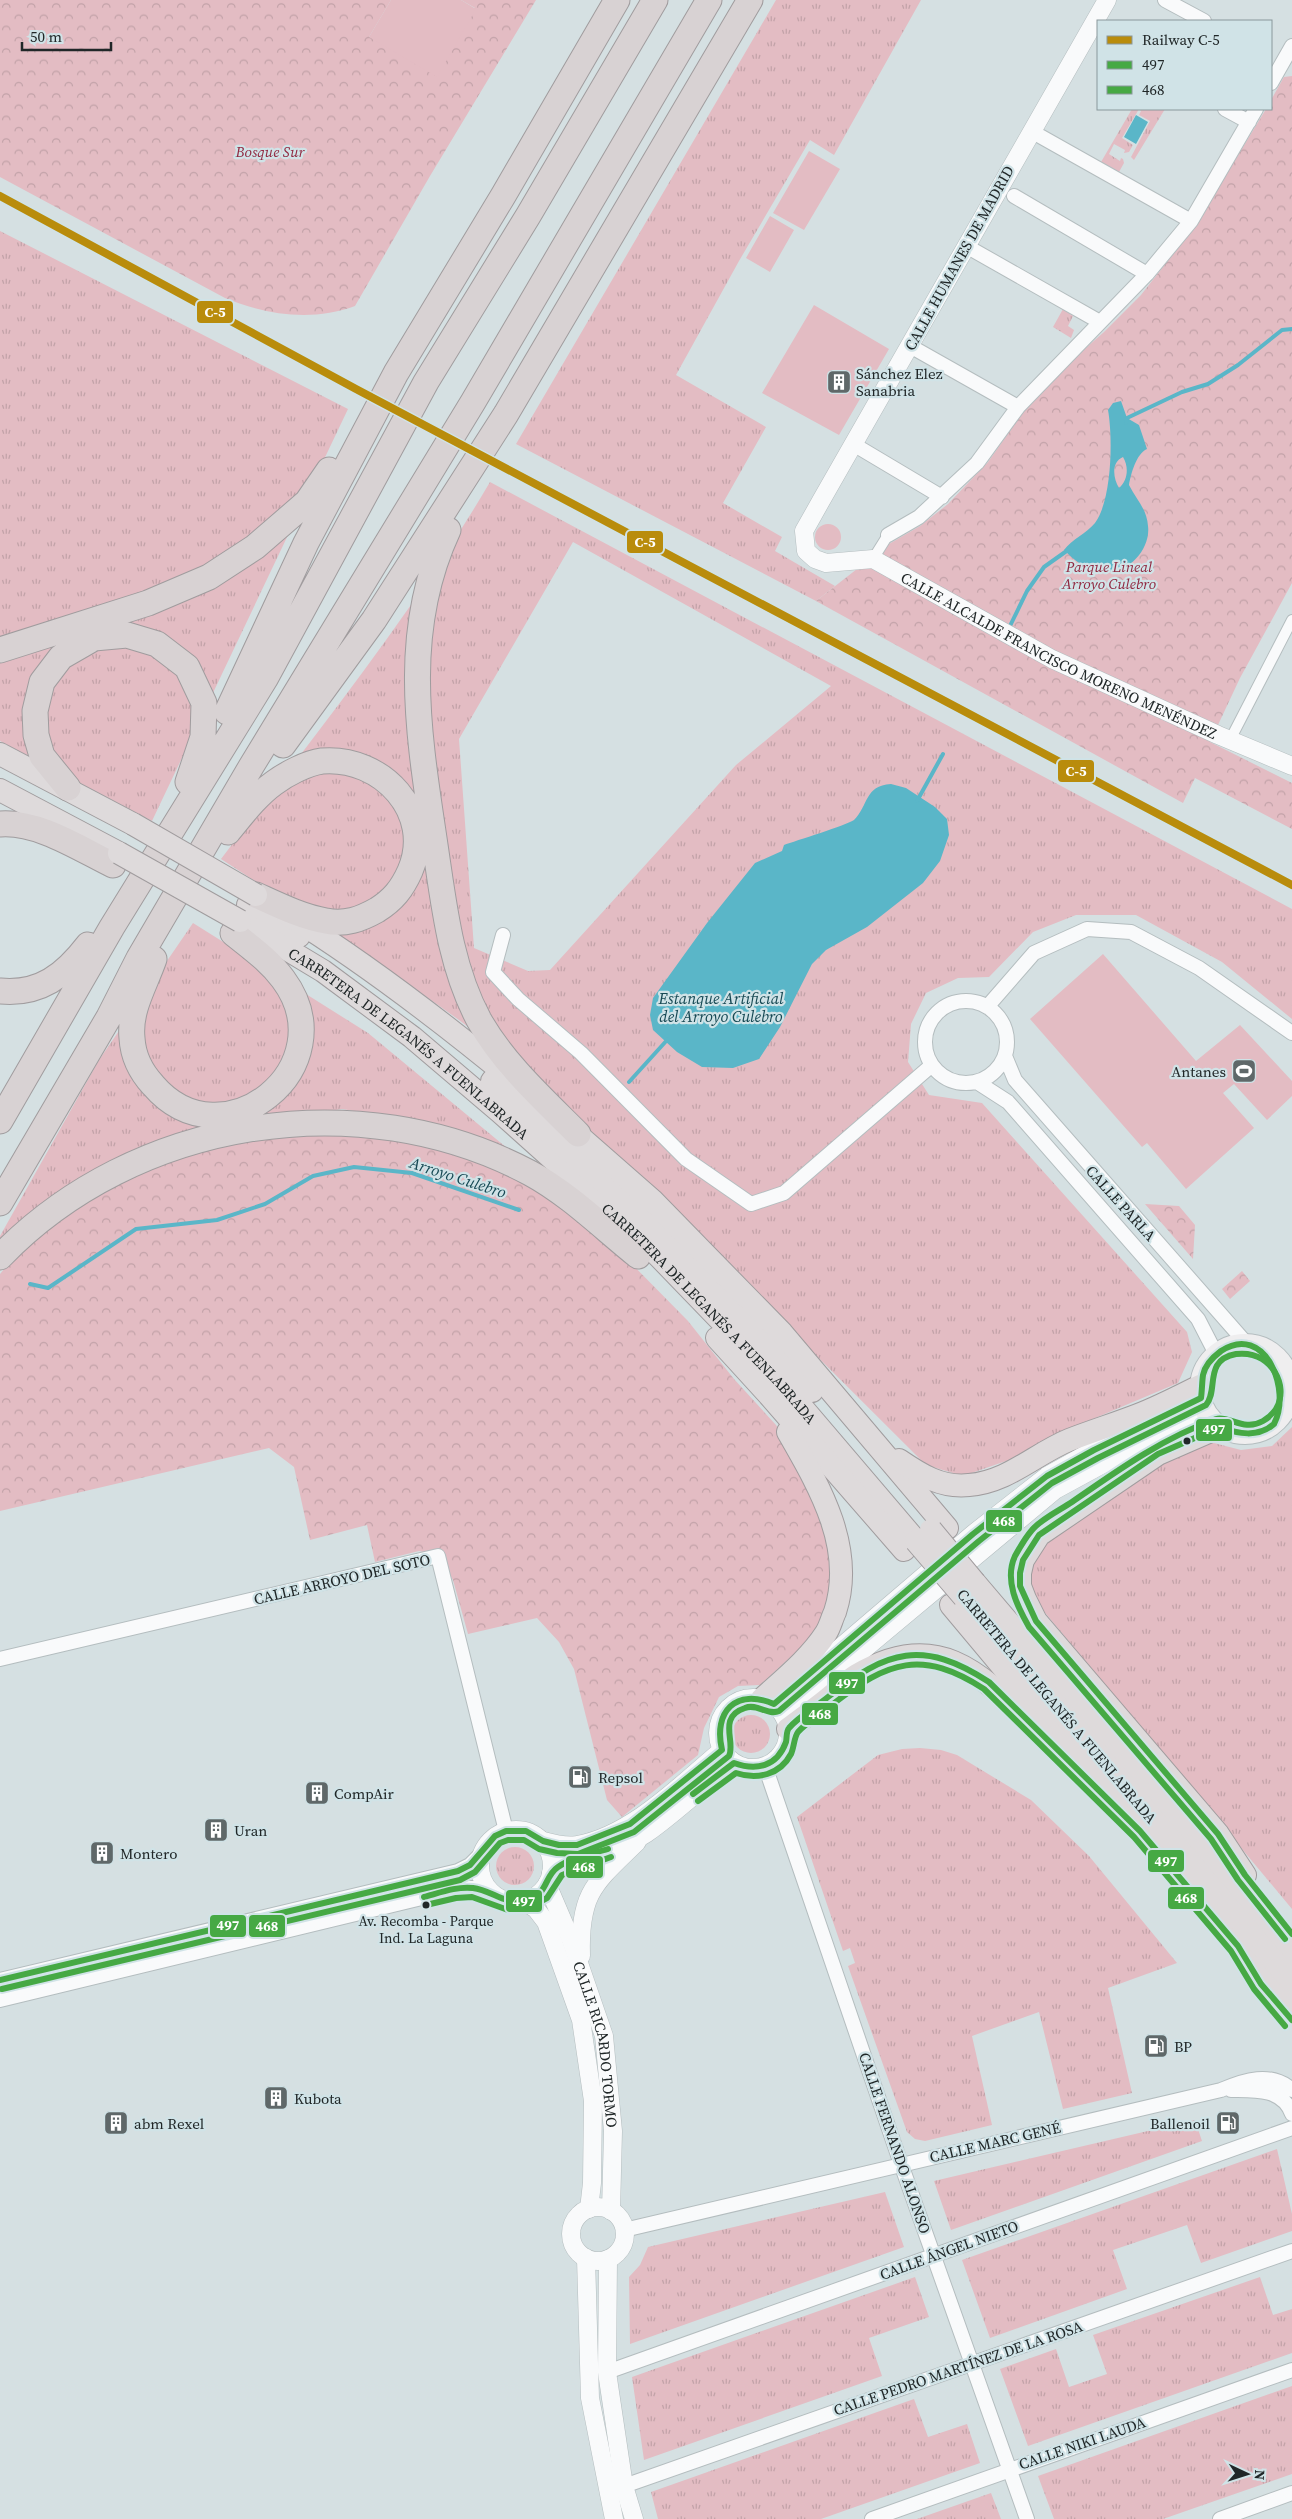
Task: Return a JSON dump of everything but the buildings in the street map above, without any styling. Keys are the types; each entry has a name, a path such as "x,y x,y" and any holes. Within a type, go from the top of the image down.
{"highway":[{"path":"48,1036 106,921 212,744 306,543 396,373 503,196 617,0"},
{"path":"0,1121 48,1036 264,679 426,382 528,216 655,0"},
{"path":"0,1202 109,1016 139,958 247,774 473,402 709,0"},
{"path":"109,1016 158,950 228,832 252,787 374,620 506,414 750,0"},
{"path":"0,650 148,603 209,577 256,547 307,502 396,373"},
{"path":"506,414 470,482 436,556 420,628 417,655 418,716 446,922 459,974 480,1021 499,1051 578,1134"},
{"path":"123,844 68,788 42,756 36,735 35,712 42,682 61,657 94,638 126,635 157,644 187,667 204,703 203,737 188,782"},
{"path":"0,754 68,788"},
{"path":"228,832 256,799 275,782 294,771 321,761 347,762 368,768 389,782 406,801 416,828 416,856 405,883 392,901 364,917 348,922 327,922 294,911 244,913"},
{"name":"CARRETERA DE LEGANÉS A FUENLABRADA","path":"0,770 123,844 244,913 323,970 412,1037 499,1110 643,1240 783,1385 925,1537 1292,1982"},
{"name":"CARRETERA DE LEGANÉS A FUENLABRADA","path":"0,790 123,844"},
{"path":"0,803 123,844 244,913 383,977 444,1023 578,1134 652,1200 840,1393 899,1460 926,1478 954,1485 985,1482 1012,1472 1069,1440 1200,1392"},
{"path":"0,824 12,824 48,834 123,844"},
{"path":"158,950 136,1004 132,1022 134,1050 142,1070 156,1089 180,1106 204,1114 221,1115 241,1112 270,1097 286,1079 296,1058 302,1030 295,999 283,979 267,961 244,913"},
{"path":"244,913 309,979 356,1010 564,1186 638,1256 769,1395 925,1537"},
{"path":"0,991 28,990 62,975 106,921"},
{"path":"0,1257 42,1219 126,1167 192,1141 278,1124 316,1122 363,1124 406,1130 493,1156 531,1173 557,1190 638,1256"},
{"path":"782,1333 925,1537 969,1590 1244,1875 1292,1934"},
{"path":"713,1335 736,1372 786,1428 806,1464 835,1528 839,1546 842,1579 839,1598 827,1632 800,1662 777,1712"},
{"path":"1215,1421 1158,1454 1052,1524 1030,1546 1023,1560 1020,1586 1036,1621 1218,1834 1244,1875"},
{"path":"969,1590 1140,1831"},
{"name":"CARRETERA DE LEGANÉS A FUENLABRADA","path":"969,1590 1292,1954"},
{"path":"777,1712 882,1662 904,1656 948,1658 989,1682 1140,1831 1292,2007"}],"main road":[{"path":"1246,1343 1284,1351 1290,1374 1291,1389 1288,1403 1282,1415 1273,1425 1260,1432 1247,1434 1233,1432 1215,1421 1200,1392 1208,1363 1216,1354 1225,1348 1246,1343"}],"street":[{"name":"CALLE HUMANES DE MADRID","path":"1099,20 1107,0"},
{"path":"1165,0 1202,20"},
{"name":"CALLE HUMANES DE MADRID","path":"873,559 826,563 815,559 806,551 803,541 804,531 999,187 1032,131 1093,36"},
{"path":"1272,78 1276,60 1292,46"},
{"path":"1227,110 1248,122"},
{"path":"873,559 888,535 919,517 977,463 1018,407 1147,274 1191,221 1255,110"},
{"path":"1032,131 1191,221"},
{"path":"999,187 1147,274"},
{"path":"966,246 1100,322"},
{"path":"910,346 1018,407"},
{"path":"853,444 942,497"},
{"name":"CALLE ALCALDE FRANCISCO MORENO MENÉNDEZ","path":"873,559 1052,659 1292,766"},
{"path":"1230,740 1292,620"},
{"path":"987,1007 1034,953 1088,929 1131,932 1199,968 1292,1033"},
{"path":"503,935 493,972 518,999 581,1053 686,1159 751,1204 784,1193 932,1066"},
{"path":"961,1002 974,1002 987,1007 998,1016 1005,1028 1007,1042 1005,1056 998,1068 989,1077 977,1082 964,1083 952,1081 941,1075 932,1066 927,1053 926,1039 929,1026 937,1014 948,1006 961,1002"},
{"name":"CALLE PARLA","path":"1005,1056 1015,1080 1246,1343"},
{"name":"CALLE PARLA","path":"977,1082 1008,1102 1198,1319 1216,1354"},
{"path":"777,1712 973,1534 1047,1476 1094,1450 1145,1427 1200,1392"},
{"path":"777,1712 1055,1490 1101,1465 1215,1421"},
{"name":"CALLE ARROYO DEL SOTO","path":"0,1659 438,1556 506,1830"},
{"path":"750,1697 777,1712 787,1740 783,1751 775,1760 765,1766 749,1768 728,1757 718,1739 718,1728 721,1716 729,1707 738,1700 750,1697"},
{"path":"581,1969 582,1917 588,1896 599,1878 728,1757"},
{"path":"0,1980 458,1871 470,1865 495,1836 506,1830 526,1831 543,1842 559,1845 577,1845 630,1824 728,1757"},
{"name":"CALLE FERNANDO ALONSO","path":"765,1766 901,2164 1028,2519"},
{"path":"0,2000 463,1888 475,1888 502,1900 524,1901 541,1892 549,1879 563,1864 613,1848 646,1833"},
{"path":"543,1842 549,1851 549,1879"},
{"path":"481,1854 479,1866 481,1876 492,1894"},
{"name":"CALLE RICARDO TORMO","path":"549,1879 604,2036 613,2131 611,2211"},
{"name":"CALLE RICARDO TORMO","path":"524,1901 536,1909 546,1922 581,2020 593,2101 592,2183 589,2209"},
{"path":"1221,2090 1258,2078 1273,2079 1285,2084 1292,2090"},
{"path":"1246,2081 1274,2087 1292,2103"},
{"path":"1221,2090 1256,2090 1272,2093 1283,2101 1292,2114"},
{"name":"CALLE MARC GENÉ","path":"624,2230 1221,2090"},
{"name":"CALLE ÁNGEL NIETO","path":"607,2372 1292,2128"},
{"path":"596,2207 611,2211 618,2216 624,2230 621,2247 608,2259 601,2261 586,2258 574,2246 572,2228 575,2220 589,2209 596,2207"},
{"name":"CALLE PEDRO MARTÍNEZ DE LA ROSA","path":"624,2486 1292,2251"},
{"path":"586,2258 590,2398 614,2519"},
{"path":"608,2259 607,2372 624,2486 634,2519"},
{"name":"CALLE NIKI LAUDA","path":"872,2519 1292,2370"},
{"path":"1220,2519 1292,2493"}],"green space":[{"name":"Bosque Sur","path":"0,0 391,0 369,37 475,8 461,0 536,0 430,176 355,306 339,311 306,315 257,309 225,298 0,177"},
{"path":"391,0 461,0 476,9 437,77 369,37"},
{"path":"776,0 921,0 834,155 810,140 739,261 676,375 766,427 723,503 782,537 775,551 835,586 816,601 516,444"},
{"name":"Parque Lineal Arroyo Culebro","path":"1292,76 1292,583 1240,678 1210,742 1292,783 1292,829 1195,778 1183,803 816,601 889,544 920,526 948,504 988,462 1026,408 1062,369 1104,332 1141,295 1195,226 1265,110 1272,110 1272,98 1284,77"},
{"path":"1131,110 1138,110 1122,138 1133,145 1129,152 1124,153 1125,150 1114,144 1109,154 1120,161 1121,158 1123,159 1124,163 1119,172 1101,162"},
{"path":"1164,110 1134,160 1131,157 1150,121 1139,115 1141,111"},
{"path":"809,151 840,169 804,230 773,213"},
{"path":"770,216 794,230 770,272 746,258"},
{"path":"0,231 348,409 152,821 0,741"},
{"path":"814,305 889,349 839,435 762,393"},
{"path":"1063,309 1073,316 1068,326 1074,330 1071,338 1053,327"},
{"path":"490,482 1292,909 1292,1019 1222,962 1136,915 1076,915 1033,932 989,977 958,978 926,993 911,1024 908,1062 929,1095 982,1103 1187,1332 1192,1352 1178,1383 1055,1435 1009,1460 963,1476 926,1465 547,1087 459,1020 365,953 221,859 361,674 428,580","holes":["573,542 831,686 736,765 550,970 528,971 474,948 459,739"]},
{"path":"828,524 837,528 841,537 837,546 828,550 819,546 815,537 819,528"},
{"path":"193,923 368,1033 525,1163 450,1127 342,1109 165,1139 0,1240 0,1236 99,1060"},
{"path":"1103,954 1196,1061 1240,1025 1292,1081 1292,1096 1267,1120 1234,1084 1223,1093 1254,1128 1186,1189 1147,1143 1142,1147 1030,1019"},
{"path":"285,1130 360,1132 448,1151 515,1172 621,1253 688,1321 734,1379 776,1425 797,1461 818,1509 837,1566 821,1629 760,1685 738,1686 719,1697 704,1728 698,1755 622,1817 607,1800 574,1669 559,1642 537,1618 468,1634 453,1580 438,1556 419,1551 375,1562 367,1525 310,1540 294,1467 269,1448 0,1511 0,1274 32,1236 116,1181 200,1148"},
{"path":"1145,1204 1179,1206 1195,1225 1193,1259"},
{"path":"1242,1271 1250,1281 1230,1299 1222,1289"},
{"path":"1292,1427 1292,1909 1041,1608 1028,1578 1038,1551 1063,1529 1135,1477 1210,1442 1241,1450 1272,1446"},
{"path":"751,1715 765,1720 770,1734 765,1748 751,1753 737,1748 732,1734 737,1720"},
{"path":"902,1749 941,1750 957,1755 1031,1800 1089,1856 1177,1963 1108,1988 1132,2093 1063,2109 1039,2012 972,2036 992,2125 925,2141 915,2139 907,2132 848,1966 855,1963 850,1948 843,1951 797,1817 878,1755"},
{"path":"515,1847 529,1852 534,1866 529,1880 515,1885 501,1880 496,1866 501,1852"},
{"path":"1195,2120 1202,2141 951,2230 934,2181"},
{"path":"1277,2149 1292,2214 1292,2231 1201,2263 1187,2225 1113,2250 1127,2289 990,2338 962,2260"},
{"path":"885,2192 904,2247 630,2344 629,2277 640,2265 648,2247"},
{"path":"915,2277 929,2317 869,2338 882,2376 644,2460 632,2377"},
{"path":"1260,2277 1273,2315 1292,2309 1292,2353 1028,2446 1000,2369 1056,2349 1069,2387 1107,2374 1093,2335"},
{"path":"1292,2386 1292,2474 1163,2519 1054,2519 1038,2476"},
{"path":"914,2399 928,2437 967,2424 980,2463 821,2519 658,2519 651,2492"},
{"path":"991,2493 1001,2519 917,2519"}],"water":[{"path":"1136,115 1148,122 1136,144 1124,137"},
{"path":"1121,401 1127,418 1139,425 1147,449 1137,460 1129,485 1146,514 1148,535 1142,551 1129,565 1112,572 1103,572 1092,570 1082,565 1064,550 1095,523 1101,513 1110,468 1110,422 1108,410 1113,403","holes":["1123,457 1126,477 1119,488 1114,475 1115,466 1119,459"]},
{"name":"Estanque Artificial del Arroyo Culebro","path":"891,784 906,788 935,807 947,819 949,835 940,861 923,883 867,927 826,950 812,964 780,1027 759,1059 733,1068 702,1067 677,1052 653,1030 650,1015 653,998 707,923 755,863 782,851 784,845 854,820 871,792 876,788"}],"waterway":[{"name":"Arroyo Culebro","path":"1126,423 1127,418 1182,392 1208,384 1238,365 1282,330 1292,329"},
{"name":"Arroyo Culebro","path":"1009,628 1027,591 1044,567 1068,550"},
{"name":"Arroyo Culebro","path":"917,801 943,754"},
{"name":"Arroyo Culebro","path":"629,1082 668,1039"},
{"name":"Arroyo Culebro","path":"30,1284 48,1288 136,1229 217,1220 265,1204 313,1176 354,1167 412,1173 519,1210"}],"rail line":[{"name":"C-5","path":"0,196 356,389 1292,885"}],"transit line":[{"name":"497","path":"0,1980 458,1871 470,1865 495,1836 506,1831 526,1831 543,1841 559,1845 577,1845 630,1824 722,1750 721,1724 724,1714 730,1706 738,1701 749,1699 774,1704 973,1534 1047,1476 1094,1450 1201,1398 1203,1375 1207,1365 1221,1351 1237,1344 1250,1345 1262,1352 1271,1364 1277,1378 1280,1394 1279,1410 1274,1424 1255,1433 1241,1433 1220,1427 1158,1454 1039,1535 1023,1560 1020,1586 1036,1621 1218,1834 1245,1875 1292,1934"},
{"name":"468","path":"2,1989 460,1880 475,1872 500,1843 508,1840 524,1840 539,1849 557,1853 578,1854 634,1832 729,1756 731,1750 729,1723 737,1712 749,1707 771,1712 779,1711 979,1541 1052,1483 1098,1458 1206,1405 1210,1399 1215,1369 1219,1362 1226,1357 1236,1354 1249,1354 1259,1357 1275,1372 1279,1381 1280,1398 1277,1407 1271,1415 1263,1421 1249,1425 1221,1418 1216,1419 1178,1435 1159,1445 1045,1518 1025,1539 1015,1556 1012,1565 1011,1583 1016,1602 1029,1627 1211,1839 1238,1880 1285,1939"},
{"name":"497","path":"693,1794 734,1763 750,1767 765,1765 771,1762 782,1750 786,1742 788,1729 793,1724 849,1681 887,1660 925,1655 966,1668 989,1682 1140,1831 1238,1946 1261,1984 1292,2020"},
{"name":"468","path":"698,1801 736,1773 760,1776 781,1767 791,1754 797,1734 802,1728 853,1689 871,1678 906,1665 942,1668 962,1676 984,1689 1134,1837 1231,1951 1254,1989 1285,2026"},
{"name":"497","path":"424,1897 448,1890 473,1888 511,1901 517,1902 532,1899 542,1891 553,1871 558,1867 576,1858 608,1849"},
{"name":"468","path":"426,1905 456,1898 472,1897 508,1910 526,1909 547,1898 562,1875 611,1857"}],"place":[{"name":"Sánchez Elez Sanabria","path":"839,382"},
{"name":"Antanes","path":"1244,1071"},
{"name":"Repsol","path":"580,1777"},
{"name":"CompAir","path":"317,1793"},
{"name":"Uran","path":"216,1830"},
{"name":"Montero","path":"102,1853"},
{"name":"Av. Recomba - Parque Ind. La Laguna","path":"426,1905"},
{"name":"BP","path":"1156,2046"},
{"name":"Kubota","path":"276,2098"},
{"name":"abm Rexel","path":"116,2123"},
{"name":"Ballenoil","path":"1228,2123"}]}
